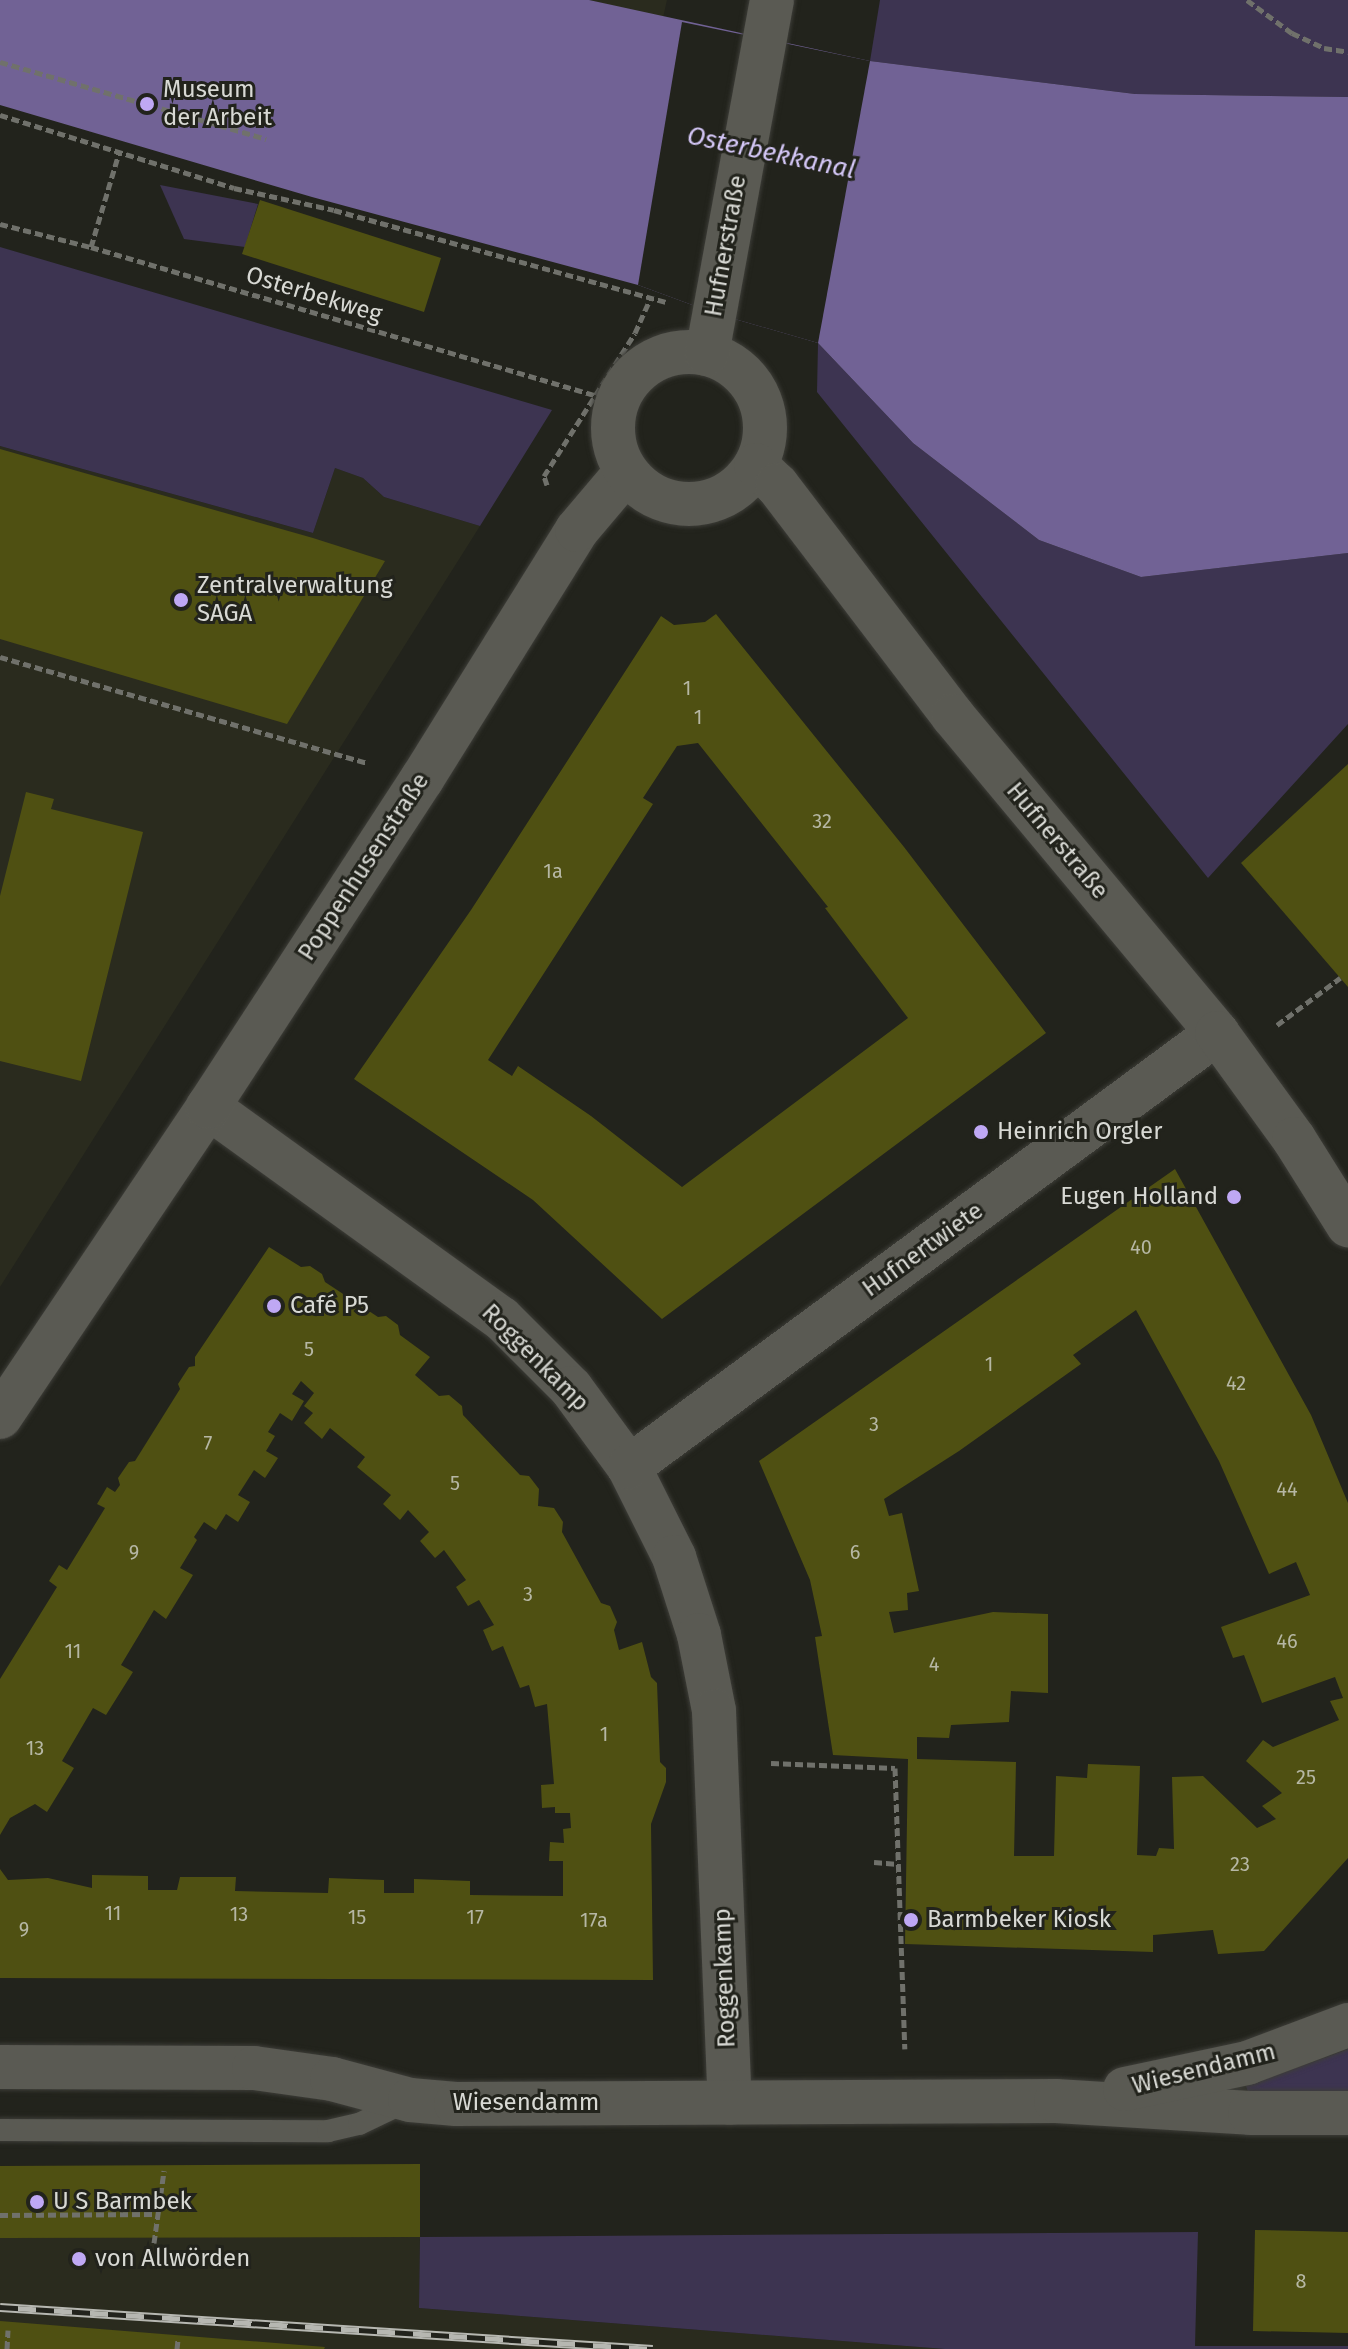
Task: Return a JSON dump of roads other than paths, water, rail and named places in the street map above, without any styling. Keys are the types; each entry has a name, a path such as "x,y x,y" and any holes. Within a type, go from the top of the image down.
{"street":[{"name":"Hufnerstraße","path":"711,333 768,19"},
{"path":"711,333 729,363 747,378 759,398 765,420 764,444 756,465 742,482 724,495 704,503 661,499 642,488 626,472 615,445 613,416 607,399 653,360 680,353 711,333"},
{"name":"Hufnerstraße","path":"756,465 777,485 953,716 1226,1045 1348,1225"},
{"name":"Poppenhusenstraße","path":"0,1417 208,1107 422,779 577,530 626,472"},
{"name":"Hufnertwiete","path":"629,1467 1226,1045"},
{"name":"Roggenkamp","path":"208,1107 410,1249 501,1318 571,1388 629,1467 674,1557 699,1635 714,1711 730,2103"},
{"name":"Wiesendamm","path":"1056,2101 1247,2063 1348,2025"},
{"name":"Wiesendamm","path":"0,2067 254,2068 332,2079 410,2100 456,2104 1056,2101 1250,2113 1348,2113"}],"lane":[{"path":"0,2130 328,2131 359,2124 410,2100"}],"water":[{"name":"Osterbekkanal","path":"0,0 589,0 870,61 1135,94 1348,97 1348,553 1141,577 1039,540 913,443 818,343 714,313 638,285 312,197 0,105"}],"railway":[{"path":"0,2307 653,2349"}],"place":[{"name":"Museum der Arbeit","path":"147,104"},
{"name":"Zentralverwaltung SAGA","path":"181,600"},
{"name":"Heinrich Orgler","path":"981,1132"},
{"name":"Eugen Holland","path":"1234,1197"},
{"name":"Café P5","path":"274,1306"},
{"name":"Barmbeker Kiosk","path":"911,1920"},
{"name":"U S Barmbek","path":"37,2202"},
{"name":"von Allwörden","path":"79,2259"}]}
